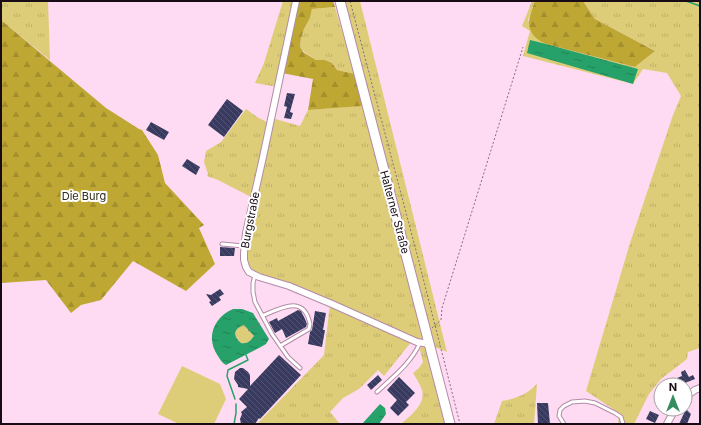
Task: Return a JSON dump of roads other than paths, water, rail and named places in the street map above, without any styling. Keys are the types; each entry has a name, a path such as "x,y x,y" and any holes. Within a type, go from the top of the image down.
{"main road":[{"name":"Halterner Straße","path":"340,1 450,424"}],"street":[{"name":"Burgstraße","path":"255,275 249,272 246,267 244,260 244,246 296,1"},
{"path":"255,275 289,286 417,342 430,344"}],"lane":[{"path":"222,244 244,246"},
{"path":"255,275 253,283 255,302 280,346 288,357 300,368"},
{"path":"262,316 292,305 303,309 307,315 310,324 308,329 280,346"},
{"path":"377,392 401,370 413,355 420,342"},
{"path":"564,424 559,416 560,410 572,402 585,401 595,403 615,413 620,417 623,424"}],"water":[{"path":"530,40 638,69 633,84 527,53"},
{"path":"233,309 242,309 253,313 269,339 266,344 226,365 221,361 214,349 212,335 216,323 226,313","holes":["244,325 254,336 249,342 241,343 235,333"]},
{"path":"380,404 385,408 386,414 379,424 362,424"}],"waterway":[{"path":"686,1 700,6"},
{"path":"235,399 227,376 228,370 248,360 246,355"},
{"path":"234,424 236,404"}],"park label":[{"name":"Die Burg","path":"84,196"}]}
